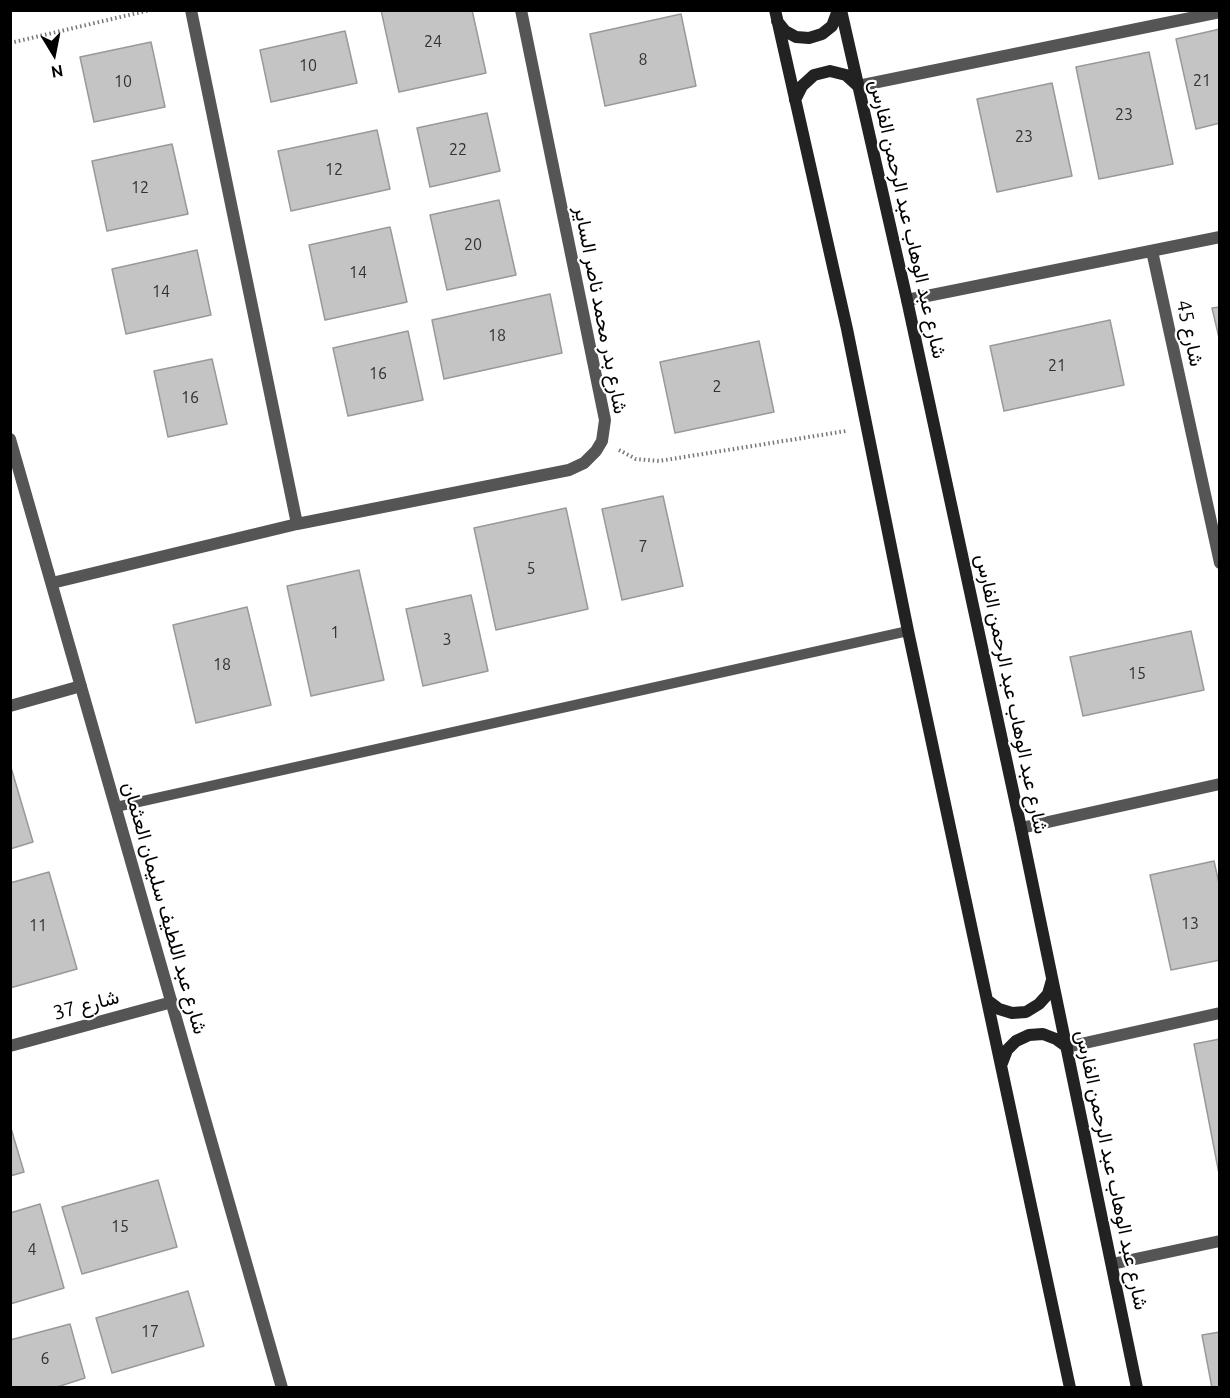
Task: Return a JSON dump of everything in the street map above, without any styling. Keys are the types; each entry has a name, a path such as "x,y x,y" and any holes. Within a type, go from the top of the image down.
{"street":[{"path":"191,10 297,524"},
{"name":"شارع بدر محمد ناصر الساير","path":"52,583 297,524 569,470 584,463 596,451 602,441 605,420 521,10"},
{"path":"776,15 785,31 796,37 810,38 822,34 832,26 839,10"},
{"name":"شارع عبد الوهاب عبد الرحمن الفارس","path":"839,10 907,300 1021,828 1137,1388"},
{"path":"795,100 802,86 814,75 830,71 846,75 858,86 1220,12"},
{"path":"776,15 847,329 908,631 1070,1388"},
{"path":"907,300 1220,237"},
{"name":"شارع 45","path":"1152,251 1220,563"},
{"name":"شارع عبد اللطيف سليمان العثمان","path":"10,439 282,1388"},
{"path":"10,706 81,686"},
{"path":"1021,828 1220,784"},
{"path":"987,999 999,1009 1012,1012 1026,1011 1039,1004 1048,994 1052,980"},
{"name":"شارع 37","path":"10,1046 172,1002"},
{"path":"1001,1063 1007,1050 1016,1041 1029,1035 1043,1034 1067,1047 1220,1013"},
{"path":"1112,1264 1220,1241"}],"lane":[{"path":"116,807 908,631"}],"path":[{"path":"10,43 150,10"},
{"path":"602,441 636,459 659,461 867,428"}],"building":[{"path":"381,10 472,10 486,73 399,92"},
{"path":"681,14 696,86 605,106 590,34"},
{"path":"1220,29 1220,123 1196,129 1176,39"},
{"path":"345,31 357,83 271,102 260,50"},
{"path":"151,42 165,107 94,122 80,57"},
{"path":"1149,52 1173,164 1099,179 1076,67"},
{"path":"1052,83 1072,176 997,192 977,99"},
{"path":"487,113 500,171 430,187 417,128"},
{"path":"377,130 390,189 291,211 278,151"},
{"path":"172,144 188,214 107,231 92,161"},
{"path":"499,200 516,275 447,290 430,215"},
{"path":"390,227 407,302 325,320 309,245"},
{"path":"197,250 211,315 126,334 112,269"},
{"path":"550,294 562,353 444,379 432,320"},
{"path":"1220,307 1220,342 1212,308"},
{"path":"1110,320 1124,385 1004,411 990,346"},
{"path":"408,331 423,400 348,416 333,348"},
{"path":"759,341 774,412 675,433 660,362"},
{"path":"212,359 227,424 168,437 154,371"},
{"path":"663,496 683,586 622,600 602,509"},
{"path":"566,508 588,609 496,630 474,528"},
{"path":"359,570 384,680 311,696 287,586"},
{"path":"471,595 488,671 423,686 406,609"},
{"path":"247,607 271,705 196,723 173,625"},
{"path":"1191,631 1204,690 1083,716 1070,657"},
{"path":"10,764 33,842 10,849"},
{"path":"1214,861 1220,888 1220,960 1171,970 1150,875"},
{"path":"49,872 77,969 10,988 10,883"},
{"path":"1220,1039 1220,1179 1194,1044"},
{"path":"10,1125 24,1172 10,1176"},
{"path":"158,1180 177,1247 82,1274 62,1207"},
{"path":"40,1204 64,1288 10,1304 10,1213"},
{"path":"188,1291 204,1346 112,1373 96,1318"},
{"path":"70,1324 85,1378 54,1388 10,1388 10,1340"},
{"path":"1220,1332 1220,1388 1212,1388 1202,1335"}]}
